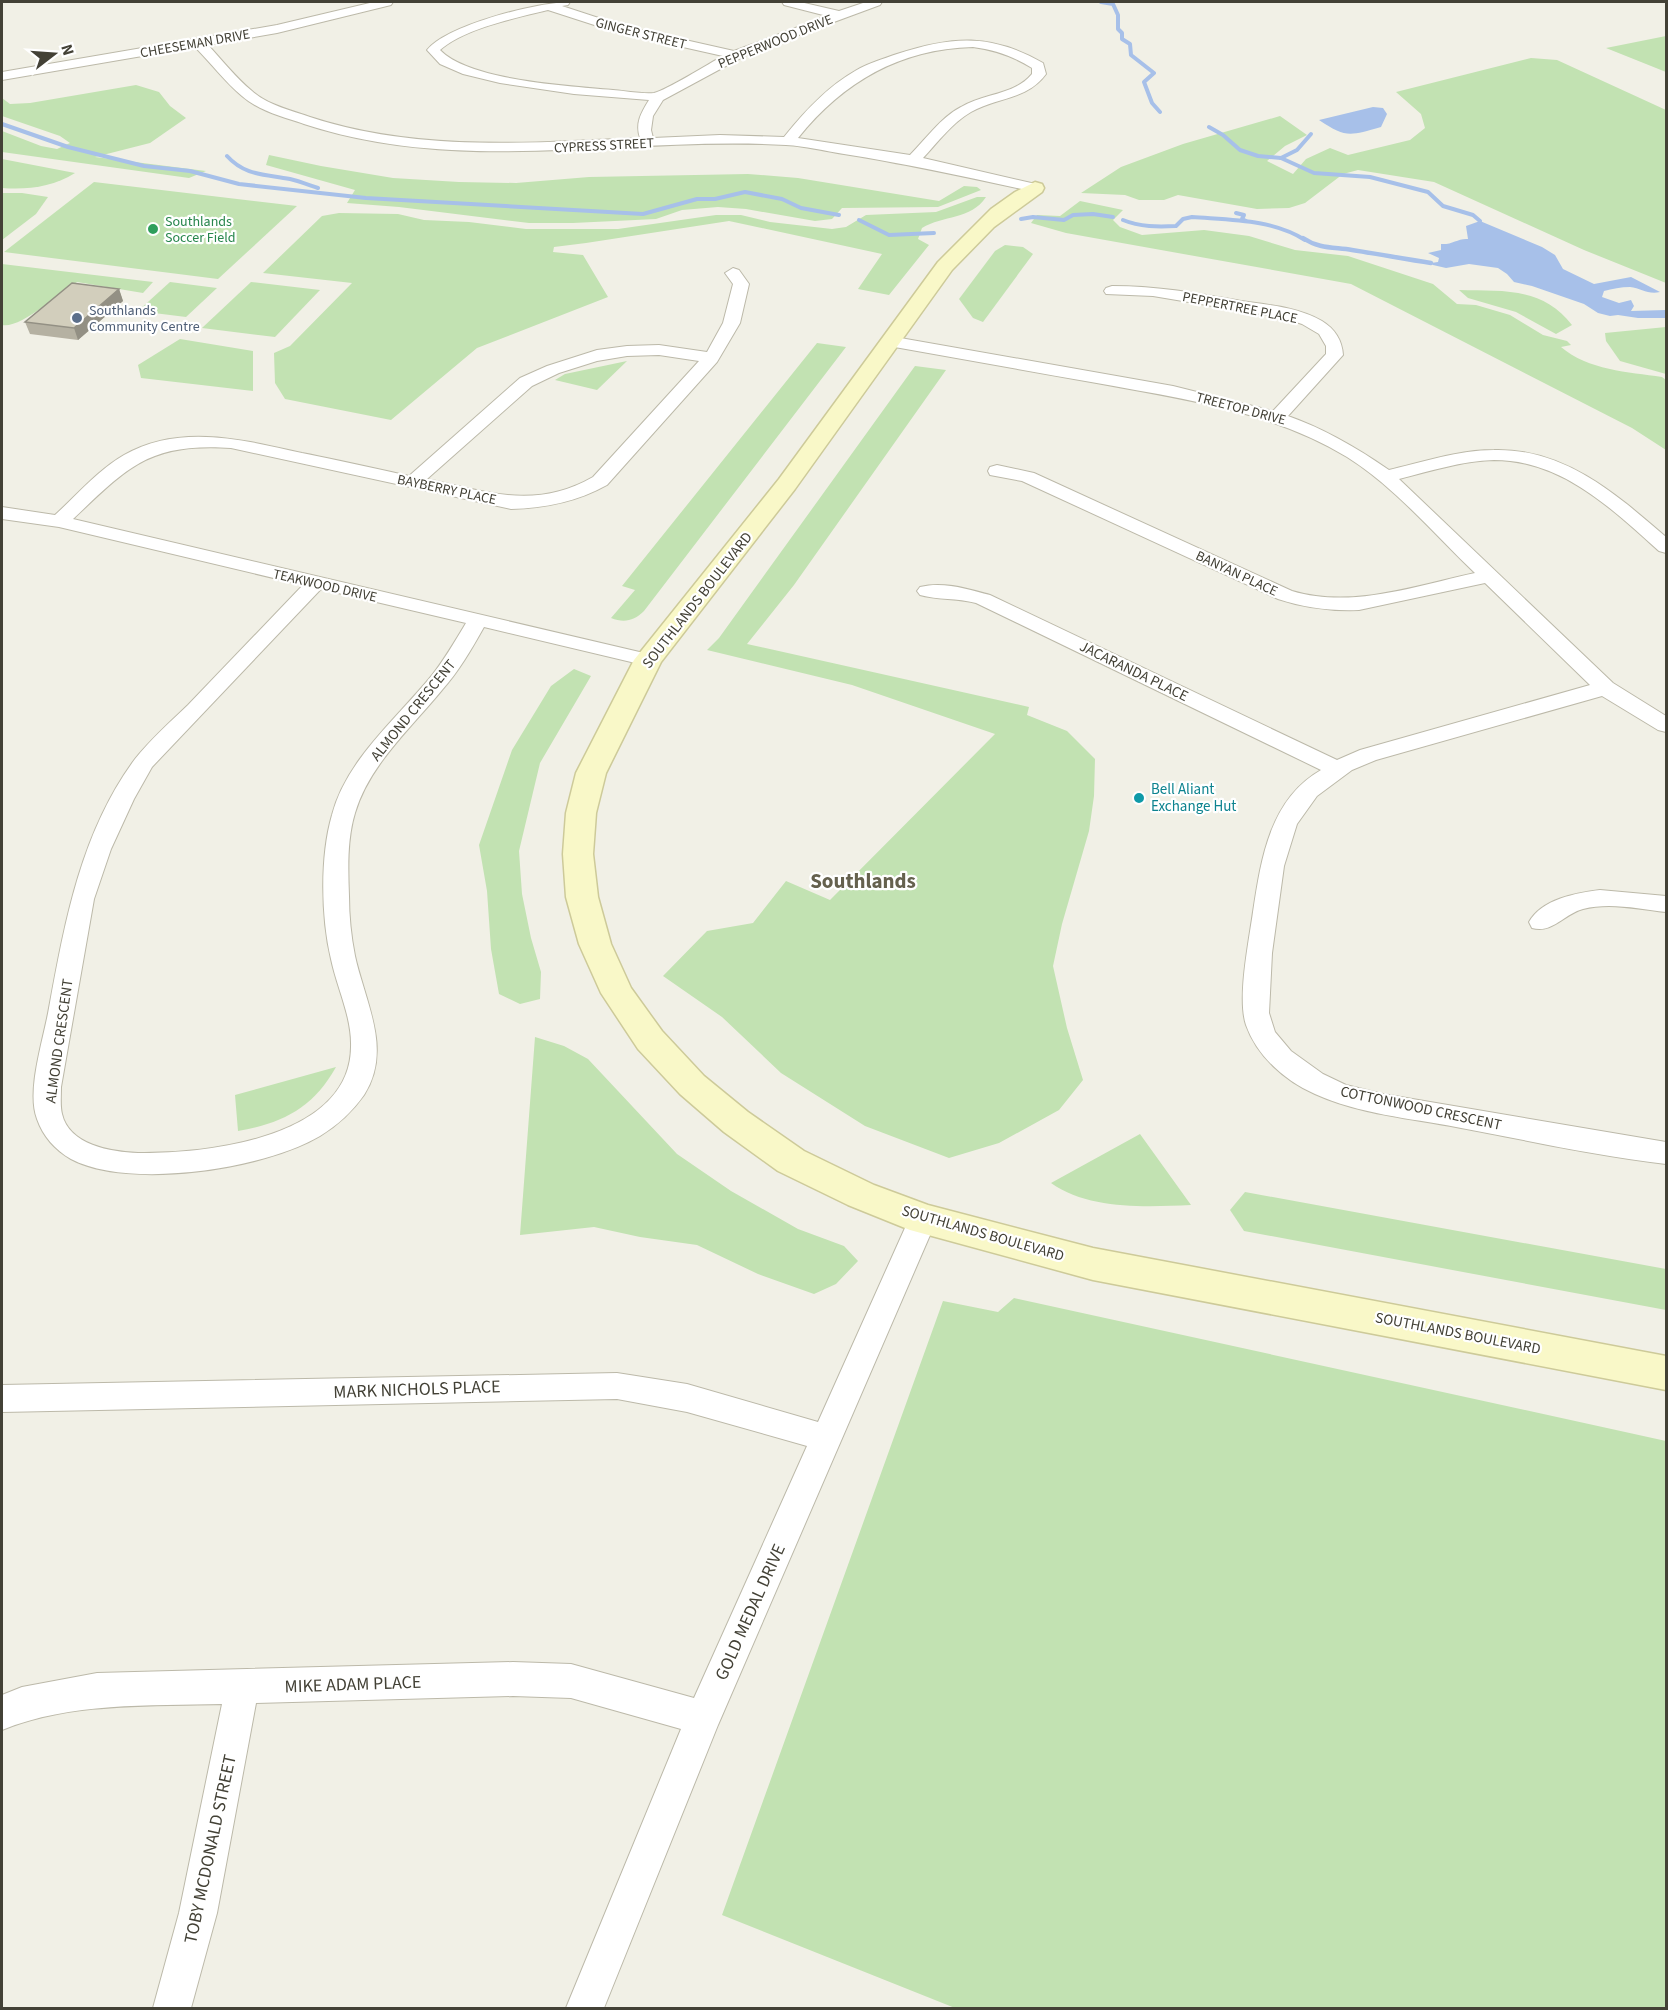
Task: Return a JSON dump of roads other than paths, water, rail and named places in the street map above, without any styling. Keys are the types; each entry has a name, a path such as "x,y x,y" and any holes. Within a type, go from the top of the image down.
{"main road":[{"name":"SOUTHLANDS BOULEVARD","path":"1035,188 990,219 963,244 889,341 842,410 787,484 648,660 591,773 581,813 578,854 582,897 595,944 617,993 650,1040 692,1085 736,1122 791,1161 861,1196 923,1220 1093,1264 1666,1373"}],"street":[{"name":"CHEESEMAN DRIVE","path":"2,76 297,25 387,2"},
{"path":"564,2 454,35 436,45 432,50 442,62 458,68 531,85 658,97 646,116 644,130 648,143"},
{"path":"789,2 838,15"},
{"name":"PEPPERWOOD DRIVE","path":"658,97 734,55 876,2"},
{"name":"GINGER STREET","path":"548,6 620,29 734,55"},
{"name":"CYPRESS STREET","path":"199,43 247,94 270,108 353,133 417,144 456,147 557,147 720,139 788,141 913,160 1035,188"},
{"path":"788,141 831,97 869,68 931,47 947,44 981,44 1005,48 1038,66 1039,74 1033,84 969,108 956,117 913,160"},
{"name":"BAYBERRY PLACE","path":"59,521 128,460 173,444 210,441 231,443 511,503 538,503 583,492 600,481 711,358 726,338 735,316 741,284 733,273"},
{"name":"PEPPERTREE PLACE","path":"1112,291 1160,292 1281,312 1302,318 1319,327 1333,342 1335,355 1330,363 1278,416"},
{"name":"TREETOP DRIVE","path":"889,341 1206,397 1278,416 1341,446 1386,476 1605,688 1666,725"},
{"path":"413,482 526,382 544,372 587,359 640,350 711,358"},
{"path":"1386,476 1493,455 1542,461 1565,469 1593,485 1666,547"},
{"name":"BANYAN PLACE","path":"997,471 1028,477 1263,586 1308,602 1338,606 1359,604 1489,576"},
{"name":"TEAKWOOD DRIVE","path":"2,513 59,521 648,660"},
{"name":"ALMOND CRESCENT","path":"316,583 144,763 124,796 93,862 83,894 54,1053 48,1115 56,1131 70,1145 96,1158 134,1163 187,1160 246,1152 275,1145 303,1133 326,1118 342,1104 356,1085 364,1067 366,1047 339,939 336,901 342,816 370,765 450,667 478,621"},
{"name":"JACARANDA PLACE","path":"927,591 962,592 983,599 1336,768"},
{"name":"COTTONWOOD CRESCENT","path":"1605,688 1387,750 1336,768 1312,787 1289,815 1279,835 1272,859 1258,971 1256,1013 1271,1046 1303,1074 1346,1095 1666,1154"},
{"path":"1541,922 1556,909 1603,897 1666,904"},
{"name":"GOLD MEDAL DRIVE","path":"585,2008 703,1718 923,1220"},
{"name":"MARK NICHOLS PLACE","path":"2,1398 617,1386 687,1398 826,1438"},
{"name":"MIKE ADAM PLACE","path":"2,1713 22,1704 97,1690 242,1688 513,1679 571,1682 703,1718"},
{"name":"TOBY MCDONALD STREET","path":"172,2008 198,1913 242,1688"}],"water":[{"path":"1373,107 1383,108 1387,114 1381,127 1362,132 1348,134 1319,120"},
{"path":"1480,221 1542,247 1555,255 1563,269 1594,284 1631,277 1660,292 1652,293 1623,287 1604,291 1602,297 1619,303 1631,300 1634,306 1631,311 1666,310 1666,318 1610,316 1598,313 1584,304 1514,282 1498,268 1469,264 1446,268 1431,263 1438,262 1439,258 1428,253 1441,250 1441,244 1468,239 1466,226"}],"waterway":[{"path":"1101,2 1113,4 1118,15 1118,29 1122,33 1122,39 1130,44 1131,55 1154,73 1144,82 1152,103 1160,112"},
{"path":"2,124 68,147 144,166 190,171 239,184 366,198 643,214 697,199 715,199 745,192 782,199 801,208 839,215"},
{"path":"1209,127 1223,135 1240,150 1258,156 1281,158"},
{"path":"1281,158 1297,150 1311,134"},
{"path":"227,156 248,171 293,180 318,188"},
{"path":"1281,158 1314,173 1370,177 1428,192 1443,206 1473,215 1480,221"},
{"path":"1236,213 1244,215 1242,219 1246,221"},
{"path":"1021,219 1033,217 1064,220 1073,215 1093,214 1113,217"},
{"path":"1123,220 1142,225 1163,226 1176,226 1183,219 1192,217 1236,220 1279,228 1305,240"},
{"path":"859,220 889,235 934,233"},
{"path":"1303,238 1321,246 1431,263"}],"place":[{"name":"Southlands Soccer Field","path":"153,229"},
{"name":"Southlands Community Centre","path":"77,318"},
{"name":"Bell Aliant Exchange Hut","path":"1139,798"}],"district":[{"name":"Southlands","path":"863,881"}]}
